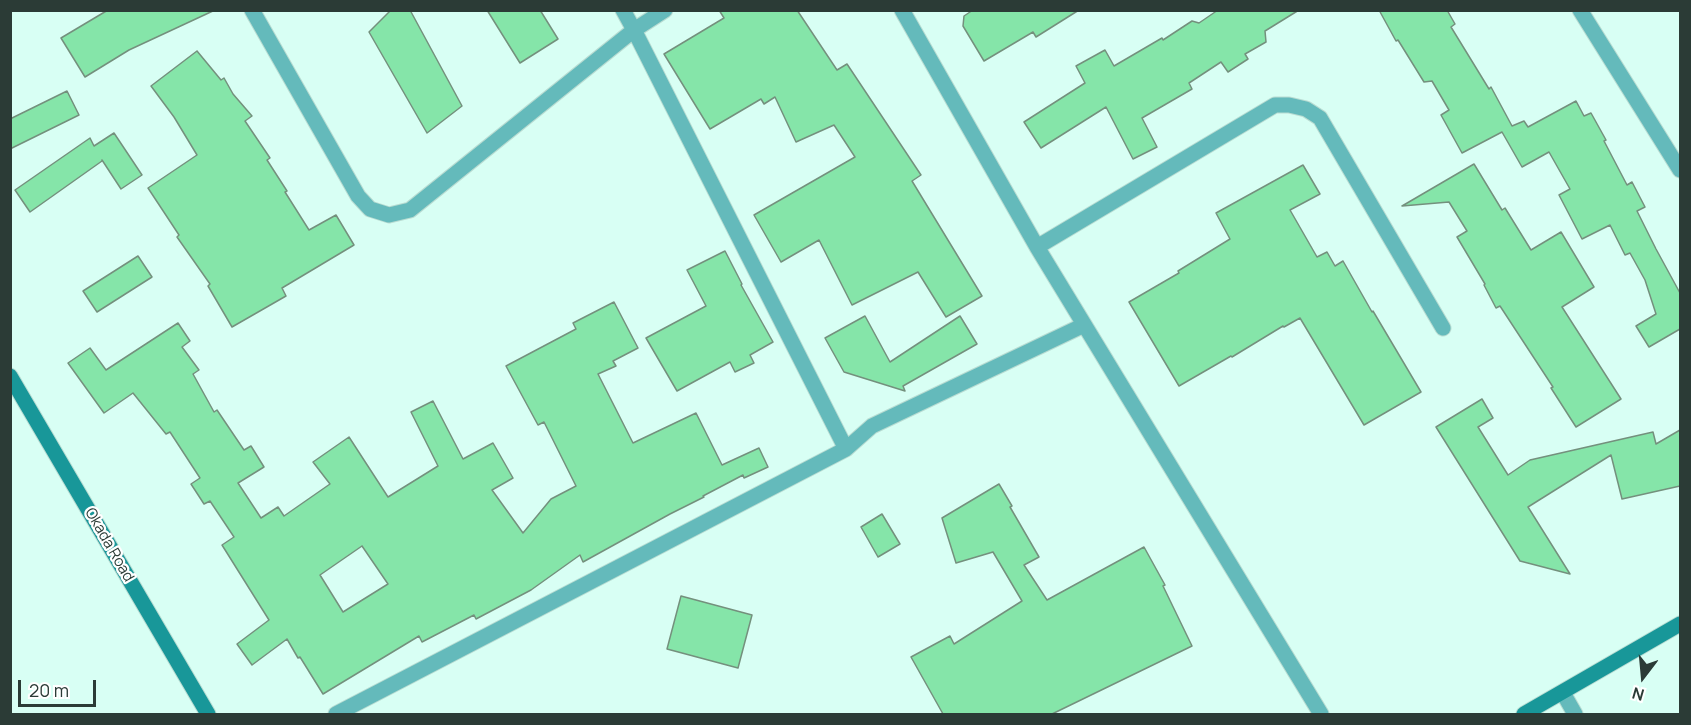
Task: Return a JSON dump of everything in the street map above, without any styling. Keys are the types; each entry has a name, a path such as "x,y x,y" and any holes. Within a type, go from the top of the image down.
{"street":[{"path":"252,10 358,196 370,209 389,215 410,210 634,30 665,10"},
{"path":"623,10 846,449"},
{"path":"902,10 1084,326 1321,714"},
{"path":"1580,10 1680,170"},
{"path":"1037,247 1275,105 1289,105 1306,110 1320,118 1443,328"},
{"path":"336,714 846,449 872,426 1084,326"},
{"name":"Okada Road","path":"10,376 208,714"},
{"path":"1524,714 1680,624"},
{"path":"1563,693 1575,714"}],"building":[{"path":"108,10 215,10 129,50 85,77 61,38"},
{"path":"391,10 410,10 462,106 427,133 369,32"},
{"path":"487,10 540,10 558,39 520,63"},
{"path":"719,10 797,10 837,70 847,64 921,175 912,181 982,296 946,317 918,272 852,305 819,240 781,262 754,215 855,157 834,125 796,142 775,97 764,104 761,99 710,129 664,54 724,18"},
{"path":"973,10 1079,10 1036,37 1033,32 984,61 963,26 964,16"},
{"path":"1218,10 1299,10 1265,31 1266,42 1245,54 1248,59 1228,72 1221,62 1189,83 1192,89 1142,118 1157,147 1133,159 1106,107 1041,148 1024,122 1085,83 1076,66 1105,50 1114,66 1162,38 1163,40 1192,21 1199,23"},
{"path":"1379,10 1447,10 1455,24 1451,27 1489,89 1491,87 1512,126 1524,121 1528,127 1576,101 1584,116 1591,113 1627,185 1632,182 1645,207 1637,211 1680,293 1680,329 1649,347 1636,326 1656,314 1645,280 1630,253 1625,255 1610,225 1582,239 1559,195 1570,189 1549,152 1522,167 1502,132 1462,153 1441,115 1449,110 1432,81 1424,82 1398,40 1396,41"},
{"path":"197,51 221,80 224,78 233,94 252,116 245,121 270,158 267,160 309,230 336,215 354,245 282,288 286,296 232,327 208,286 210,284 177,237 179,235 148,188 197,155 174,117 151,86"},
{"path":"67,91 79,115 10,149 10,119"},
{"path":"114,133 142,175 121,189 102,160 30,212 15,190 90,138 94,146"},
{"path":"1474,164 1502,210 1505,208 1531,250 1561,232 1594,287 1562,307 1621,399 1576,427 1500,306 1496,308 1485,284 1457,237 1467,231 1449,202 1402,206"},
{"path":"1303,165 1320,194 1290,210 1317,257 1327,252 1335,266 1343,261 1421,392 1364,425 1300,318 1179,386 1129,302 1179,273 1178,271 1230,239 1216,213"},
{"path":"725,251 773,342 750,355 754,363 735,372 730,362 677,391 646,338 706,306 687,270"},
{"path":"138,256 152,277 97,312 83,291"},
{"path":"614,302 638,348 613,361 616,366 598,374 633,443 696,413 722,465 759,448 768,467 744,478 743,475 583,562 580,555 531,590 476,619 474,615 422,642 419,636 323,694 287,639 252,665 237,644 269,620 222,545 234,537 210,501 204,504 191,484 200,478 170,432 166,434 133,393 104,413 68,363 90,348 106,370 178,323 190,341 182,347 199,370 193,374 214,412 217,410 244,450 251,446 264,467 238,483 261,518 278,507 284,516 330,484 313,462 349,437 388,497 438,466 411,412 433,401 463,459 493,443 513,478 492,490 523,533 551,499 576,486 544,422 538,425 506,366 576,329 573,323","holes":["362,546 388,584 343,612 320,575"]},
{"path":"865,316 890,362 960,316 977,344 903,386 905,391 844,372 825,338"},
{"path":"1482,399 1493,418 1478,427 1508,475 1530,460 1653,432 1656,444 1680,430 1680,486 1622,499 1611,455 1528,507 1570,574 1520,561 1436,427"},
{"path":"999,484 1039,557 1024,565 1047,600 1144,547 1165,585 1163,586 1192,646 1052,714 943,714 911,657 950,636 954,644 1022,601 993,552 956,563 942,518"},
{"path":"882,514 900,544 878,557 861,527"},
{"path":"681,596 752,615 738,668 667,649"}]}
